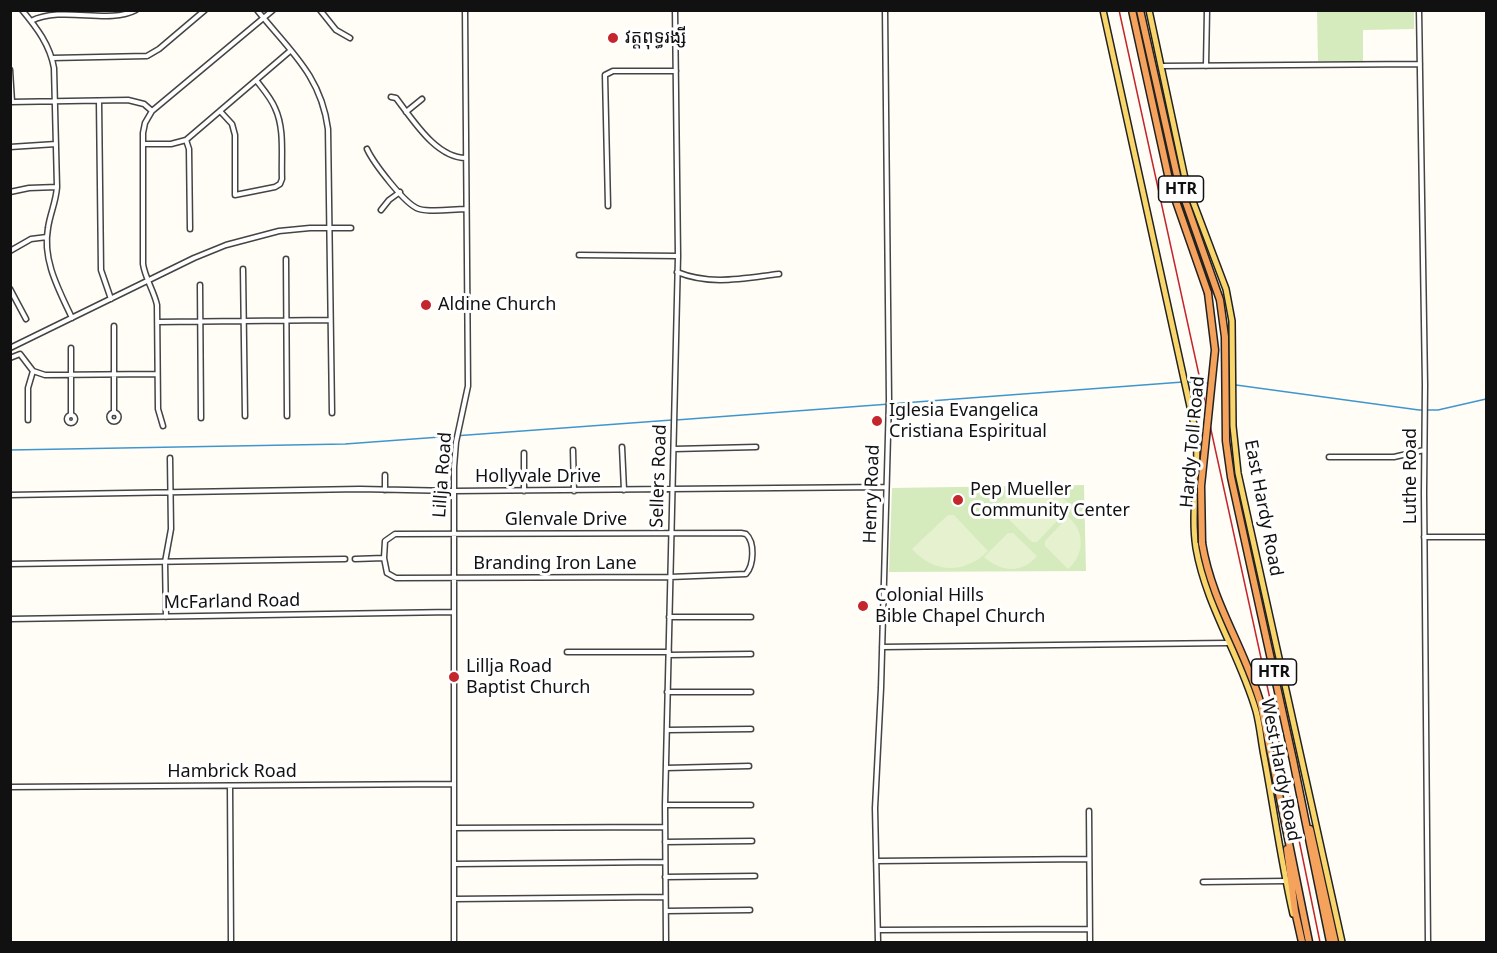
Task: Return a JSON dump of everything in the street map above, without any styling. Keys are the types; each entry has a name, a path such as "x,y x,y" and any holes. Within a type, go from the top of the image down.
{"highway":[{"name":"Hardy Toll Road","path":"1132,10 1170,184 1208,293 1215,350 1201,486 1202,543 1218,602 1257,690 1310,942"},
{"name":"Hardy Toll Road","path":"1140,10 1178,180 1221,300 1226,366 1226,441 1231,477 1330,942"},
{"path":"1293,760 1335,942"},
{"path":"1286,831 1287,861 1301,942"}],"main road":[{"name":"West Hardy Road","path":"1103,10 1197,448 1194,490 1196,544 1202,575 1228,643 1242,671 1256,713 1286,881 1301,942"},
{"name":"East Hardy Road","path":"1149,10 1186,183 1226,289 1232,321 1234,448 1243,500 1342,942"}],"street":[{"path":"22,10 44,39 52,58 57,188 56,203 47,237 50,268 72,318"},
{"path":"31,21 46,15 123,15 136,10"},
{"path":"52,58 147,56 159,49 204,10"},
{"path":"257,10 307,71 321,96 325,110 328,129 332,413"},
{"path":"163,426 158,410 157,305 143,264 145,123 152,111 273,10"},
{"path":"320,10 336,30 350,38"},
{"name":"Lillja Road","path":"454,942 453,491 456,440 468,393 465,10"},
{"name":"Sellers Road","path":"666,942 665,805 678,256 675,10"},
{"name":"Henry Road","path":"878,942 875,808 889,410 885,10"},
{"path":"1206,66 1207,10"},
{"name":"Luthe Road","path":"1419,10 1425,403 1428,942"},
{"path":"143,144 171,144 186,140 291,51"},
{"path":"1160,66 1420,64"},
{"path":"10,70 11,102 55,100 136,102 152,111"},
{"path":"608,206 605,75 613,71 676,71"},
{"path":"220,111 232,124 236,135 235,195 280,184 282,179 279,116 269,97 256,80"},
{"path":"390,97 396,98 441,151 455,157 466,158"},
{"path":"406,112 422,99"},
{"path":"99,101 100,270 111,298"},
{"path":"186,140 189,149 190,229"},
{"path":"10,147 56,144"},
{"path":"367,148 410,204 418,208 466,209"},
{"path":"10,192 29,188 57,188"},
{"path":"381,210 400,192"},
{"path":"10,348 209,252 252,237 292,230 351,228"},
{"path":"10,251 30,239 47,237"},
{"path":"579,255 678,256"},
{"path":"286,259 287,416"},
{"path":"243,269 245,416"},
{"path":"677,272 688,277 709,280 732,280 779,274"},
{"path":"200,285 201,418"},
{"path":"10,289 26,319"},
{"path":"158,322 330,320"},
{"path":"114,326 114,413"},
{"path":"71,348 71,415"},
{"path":"10,358 20,354 33,371 45,375 157,374"},
{"path":"28,420 28,388 33,371"},
{"path":"622,447 624,490"},
{"path":"674,449 756,447"},
{"path":"573,450 574,490"},
{"path":"1329,457 1394,457 1424,450"},
{"path":"524,453 524,491"},
{"path":"166,617 165,562 171,529 170,458"},
{"path":"385,475 385,490"},
{"name":"Hollyvale Drive","path":"10,495 885,487"},
{"name":"Glenvale Drive","path":"384,558 385,541 395,534 746,534 751,541 751,553"},
{"path":"1424,537 1486,537"},
{"name":"Branding Iron Lane","path":"384,558 387,573 392,577 670,576 746,574 750,567 751,553"},
{"path":"355,559 384,558"},
{"path":"10,564 345,559"},
{"name":"McFarland Road","path":"10,619 453,612"},
{"path":"669,617 751,617"},
{"path":"882,647 1219,645 1228,643"},
{"path":"567,652 751,654"},
{"path":"668,692 751,692"},
{"path":"667,730 751,729"},
{"path":"666,768 749,766"},
{"name":"Hambrick Road","path":"10,787 454,784"},
{"path":"230,786 231,942"},
{"path":"665,805 751,804"},
{"path":"1089,811 1090,942"},
{"path":"454,828 665,827"},
{"path":"665,842 752,841"},
{"path":"876,861 1089,859"},
{"path":"454,864 665,862"},
{"path":"665,877 755,876"},
{"path":"1203,882 1286,881"},
{"path":"454,899 665,897"},
{"path":"666,911 750,910"},
{"path":"878,930 1090,929"}],"green space":[{"path":"1317,11 1414,11 1414,29 1363,30 1363,61 1318,61"},
{"path":"1084,485 1086,571 889,572 892,488"},
{"path":"1025,488 1052,491 1072,505 1037,542 1032,542 995,506 1012,493"},
{"path":"948,515 954,515 988,551 979,559 960,567 940,567 930,563 912,549"},
{"path":"1068,517 1078,529 1081,543 1078,557 1068,569 1045,546 1045,541"},
{"path":"1008,533 1013,533 1037,556 1025,566 1004,568 984,557"}],"waterway":[{"path":"676,420 1183,382"},
{"path":"1188,382 1210,383"},
{"path":"1236,385 1419,410 1438,410 1486,399"},
{"path":"10,450 345,444 672,420"}],"railway":[{"path":"1119,10 1270,699 1320,942"}],"place":[{"name":"វត្តពុទ្ធរង្សី","path":"613,38"},
{"name":"Aldine Church","path":"426,305"},
{"name":"Iglesia Evangelica Cristiana Espiritual","path":"877,421"},
{"name":"Pep Mueller Community Center","path":"958,500"},
{"name":"Colonial Hills Bible Chapel Church","path":"863,606"},
{"name":"Lillja Road Baptist Church","path":"454,677"}]}
